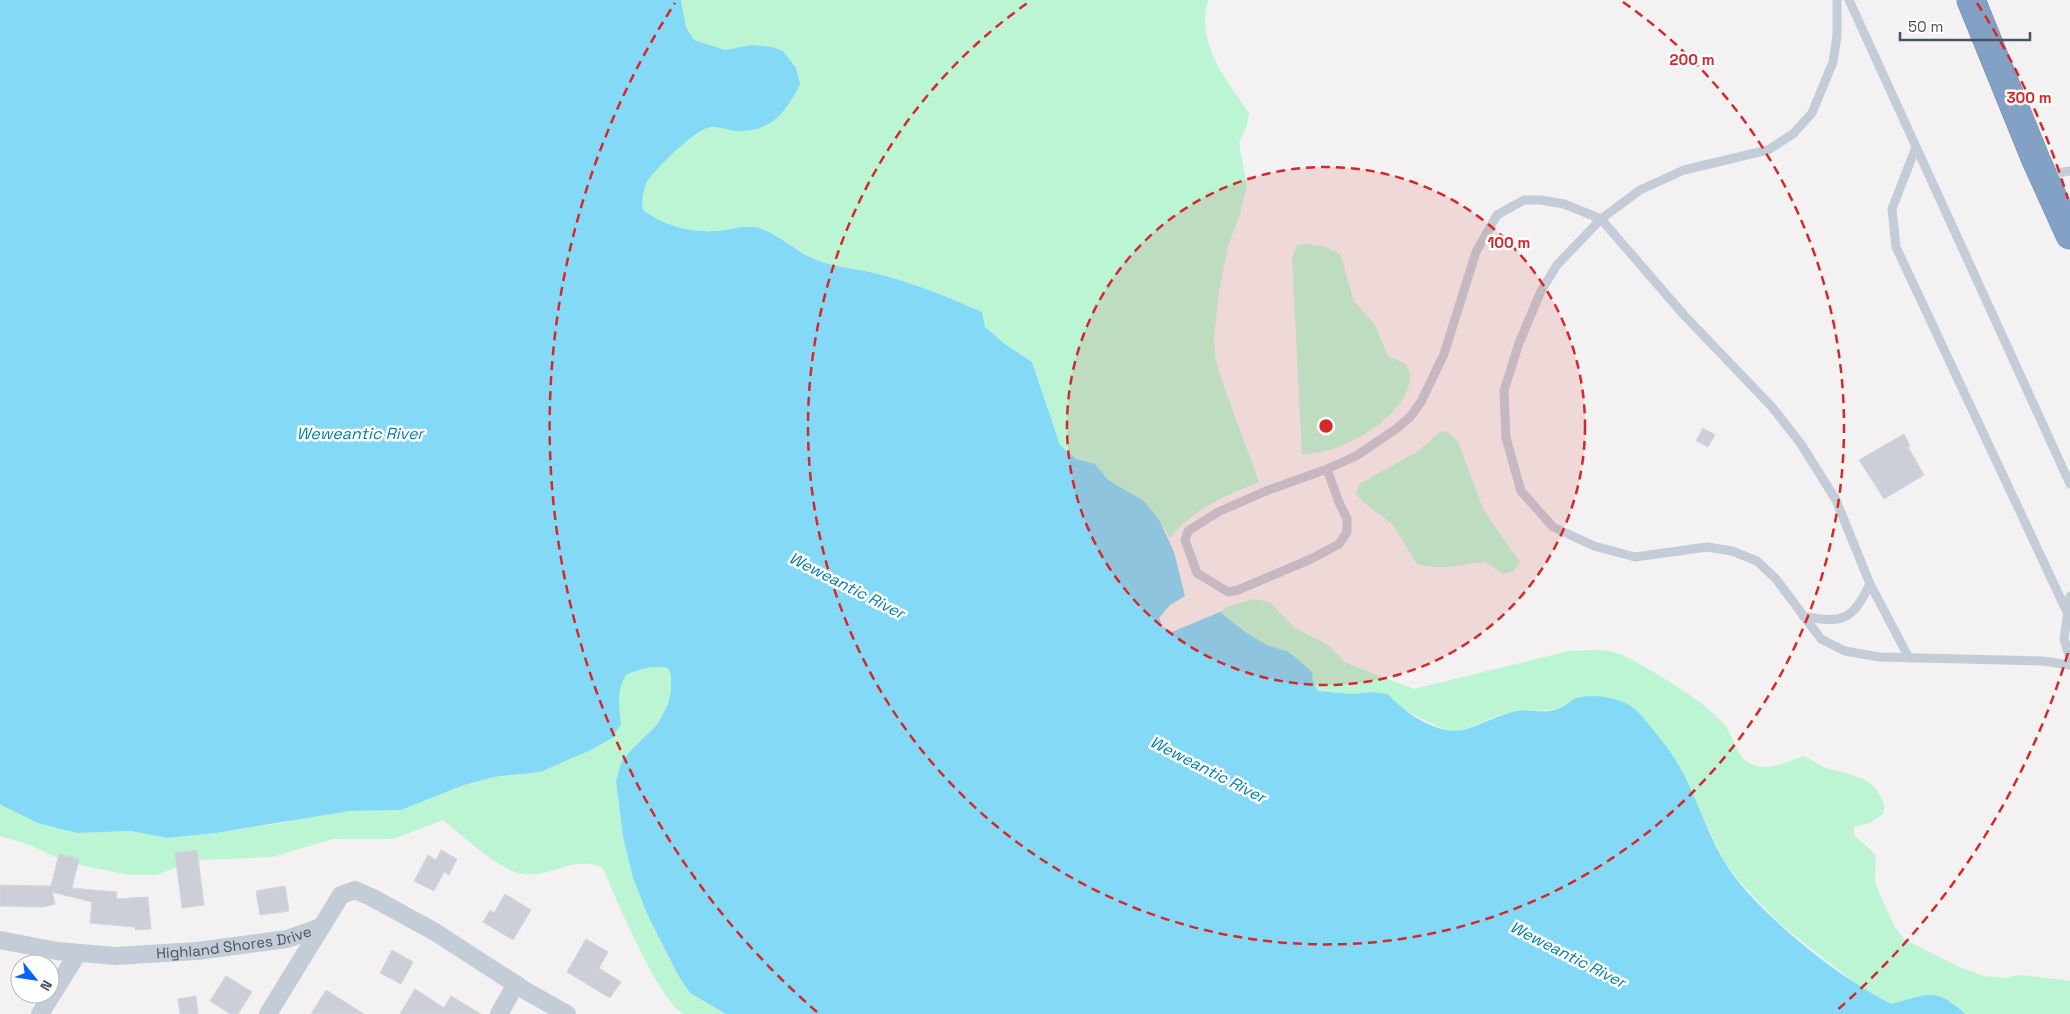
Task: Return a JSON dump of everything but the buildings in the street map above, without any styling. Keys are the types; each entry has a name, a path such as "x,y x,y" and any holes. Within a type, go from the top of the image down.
{"highway":[{"path":"1971,0 2043,175 2070,235"}],"street":[{"name":"Highland Shores Drive","path":"0,940 57,951 116,956 197,951 287,939 320,927 341,895 355,890 435,932 567,1014"},
{"path":"268,1014 320,927"},
{"path":"40,1014 78,953"},
{"path":"499,1014 516,984"}],"lane":[{"path":"1837,0 1837,36 1833,62 1812,113 1793,134 1768,150 1684,170 1640,190 1601,219 1557,265 1541,291 1519,343 1504,392 1506,438 1521,491 1553,527 1594,546 1635,557 1707,547 1732,551 1757,561 1776,579 1821,639 1845,651 1879,657 2043,661 2070,665"},
{"path":"1850,0 2070,484"},
{"path":"1916,147 1892,209 1896,247 2067,612"},
{"path":"2043,175 2070,171"},
{"path":"1327,469 1347,519 1347,532 1340,544 1311,559 1238,590 1228,592 1197,573 1185,540 1188,531 1218,512 1266,490 1327,469 1356,456 1396,429 1410,417 1421,402 1444,354 1476,252 1498,215 1524,200 1541,200 1564,204 1601,219 1683,314 1772,407 1801,444 1836,500 1870,584 1909,658"},
{"path":"1803,616 1827,621 1837,620 1853,612 1862,601 1870,584"},
{"path":"2070,596 2064,639 2070,659"}],"green space":[{"path":"681,0 1208,0 1205,19 1209,45 1227,81 1249,113 1247,125 1239,143 1247,186 1228,247 1219,292 1214,338 1215,357 1259,482 1210,504 1188,519 1170,538 1159,519 1144,501 1108,480 1095,464 1076,459 1060,445 1032,362 1005,344 985,327 981,312 905,282 819,261 775,235 759,228 746,227 714,231 692,230 662,221 643,210 642,194 645,184 660,164 680,146 710,126 741,131 751,45 725,50 694,40 686,27"},
{"path":"1307,244 1326,247 1340,254 1354,301 1375,325 1388,356 1406,364 1410,379 1407,391 1400,402 1380,423 1344,445 1302,455 1292,258 1297,245"},
{"path":"1441,431 1449,433 1458,442 1484,511 1520,562 1514,571 1502,574 1486,562 1444,567 1417,564 1392,524 1363,502 1356,494 1359,484 1417,452"},
{"path":"1254,599 1270,602 1295,628 1328,645 1346,663 1414,689 1569,651 1600,650 1614,652 1629,658 1679,688 1714,714 1728,729 1741,756 1751,764 1763,767 1770,766 1803,756 1824,767 1857,776 1871,784 1877,790 1883,802 1883,814 1870,823 1854,827 1854,835 1876,855 1875,881 1879,893 1895,927 1904,939 1959,967 1984,976 2002,978 2021,975 2070,981 2070,1014 1965,1014 1951,1001 1892,1004 1864,990 1780,924 1740,882 1724,861 1675,759 1631,706 1575,699 1559,709 1499,715 1468,729 1456,731 1443,729 1400,707 1388,694 1372,692 1352,694 1317,691 1313,682 1312,672 1287,651 1269,646 1248,634 1220,612 1229,606"},
{"path":"645,667 668,668 671,676 671,690 668,704 657,725 633,748 616,782 623,837 633,878 648,916 678,975 690,993 726,1014 684,1014 674,1006 651,971 603,868 592,864 582,864 544,873 523,874 514,872 482,852 443,820 393,839 333,839 272,857 197,860 156,875 129,875 66,862 30,845 0,836 0,804 77,833 131,831 167,838 216,833 349,811 401,810 464,785 494,777 518,775 621,724 618,698 620,685 627,674"}],"water":[{"name":"Weweantic River","path":"0,0 681,0 686,27 694,40 725,50 751,45 772,47 783,51 796,68 800,84 790,102 778,117 771,123 752,130 737,131 711,127 696,134 676,151 650,178 646,184 642,200 643,210 662,221 692,230 714,231 747,227 759,228 775,235 811,258 905,282 982,312 985,327 1005,344 1032,362 1060,445 1076,459 1095,464 1108,480 1144,501 1159,519 1174,552 1185,596 1170,605 1159,618 1162,626 1172,632 1220,612 1248,634 1269,646 1287,651 1300,661 1312,672 1313,682 1318,691 1352,694 1372,692 1388,694 1395,702 1414,716 1434,727 1445,730 1467,729 1517,711 1558,709 1574,699 1588,696 1609,698 1632,707 1646,721 1675,759 1724,861 1756,901 1777,922 1824,961 1871,993 1892,1004 1931,995 1946,999 1965,1014 726,1014 690,993 678,975 648,916 633,878 623,837 616,782 622,761 657,725 668,704 671,676 668,668 663,667 647,668 627,674 620,692 621,724 612,738 591,750 540,772 494,777 464,785 401,810 349,811 216,833 167,838 131,831 77,833 38,823 3,806 0,804"}]}
